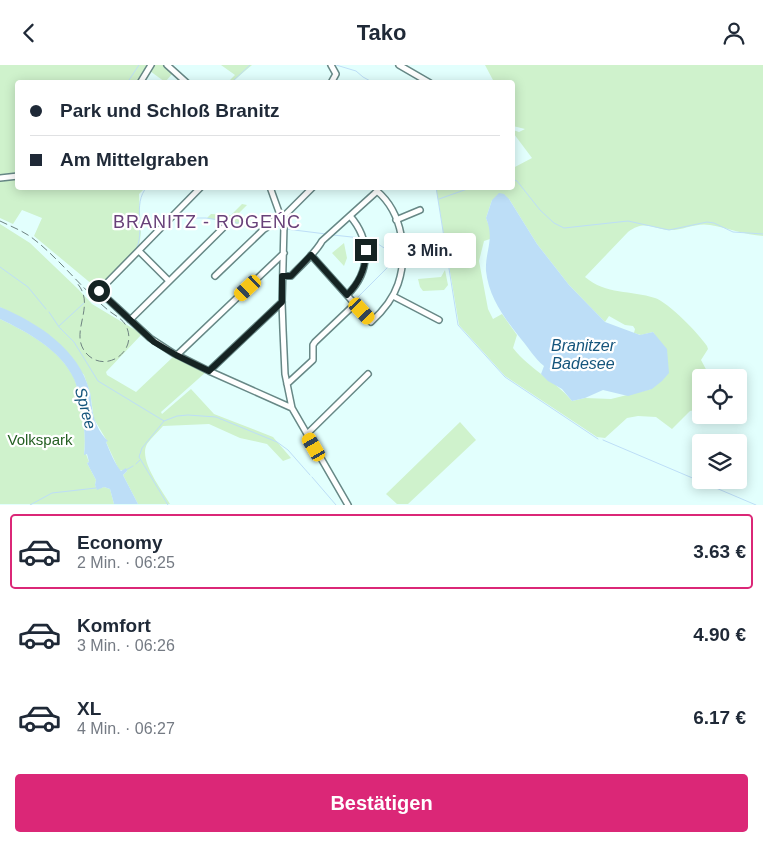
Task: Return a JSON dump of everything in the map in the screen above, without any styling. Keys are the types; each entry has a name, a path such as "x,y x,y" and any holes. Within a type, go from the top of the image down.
{"street":[{"path":"142,80 151,65"},
{"path":"167,65 184,80"},
{"path":"399,65 425,80"},
{"path":"332,66 336,74 333,80"},
{"path":"0,179 15,176"},
{"path":"198,190 99,291 154,342 209,371 292,408"},
{"path":"271,190 282,216 285,233 282,302 285,374 292,408 348,505"},
{"path":"215,276 263,230 282,216 310,190"},
{"path":"282,276 291,276 318,248 322,241 378,190"},
{"path":"311,255 372,322 383,309 398,285 402,257 401,237 396,220 380,190"},
{"path":"396,220 420,210"},
{"path":"347,295 356,285 363,271 366,257 364,239 360,229 350,216"},
{"path":"130,320 223,228"},
{"path":"139,251 169,281"},
{"path":"177,355 284,253"},
{"path":"402,257 429,258"},
{"path":"392,295 439,320"},
{"path":"209,371 282,302"},
{"path":"287,384 313,359 313,345 315,342 355,304"},
{"path":"307,434 368,373"}],"green space":[{"path":"0,65 150,65 139,80 15,80 15,174 0,177"},
{"path":"154,65 164,65 173,73 167,80 162,80 150,71"},
{"path":"221,65 252,65 234,80 230,80 235,75"},
{"path":"485,65 763,65 763,236 705,224 673,230 639,226 628,232 585,277 601,287 655,298 661,301 683,319 707,346 708,349 701,360 706,369 692,369 692,411 672,429 656,417 638,416 627,418 605,438 597,437 505,376 459,325 436,190 515,190 515,167 532,158 515,135 515,131 519,132 525,129 515,126 515,80 493,80","holes":["509,199 537,244 569,285 605,322 609,316 625,325 633,326 635,329 634,333 641,335 653,332 655,335 651,389 611,399 585,398 572,401 520,356 513,348 517,335 502,314 493,319 488,309 479,261 484,241 490,239 491,231 486,218 492,200"]},
{"path":"15,178 15,190 143,190 139,194 141,232 139,249 99,290 34,236 42,218 22,210 13,224 0,218 0,180"},
{"path":"242,204 247,205 236,216 266,225 252,228 207,218 211,214 231,215"},
{"path":"0,224 30,243 92,304 142,334 106,372 107,375 136,392 174,356 206,372 161,412 162,414 191,389 214,414 273,437 291,458 283,461 267,444 240,438 209,424 163,426 150,439 145,451 152,475 170,504 138,504 123,475 127,471 119,470 107,441 94,419 90,392 84,375 39,328 0,307"},
{"path":"344,243 347,258 344,266 332,253"},
{"path":"445,270 448,285 444,290 423,291 418,279 441,277"},
{"name":"Volkspark","path":"0,319 52,350 68,368 74,378 78,393 84,431 84,454 86,454 89,462 87,463 96,480 95,485 97,489 104,487 110,489 114,504 0,504"},
{"path":"460,422 476,440 408,504 397,504 386,494"}],"water":[{"name":"Branitzer Badesee","path":"499,193 504,194 509,199 537,244 569,285 605,322 640,335 653,332 667,349 669,373 662,381 652,389 628,396 603,390 585,398 572,401 562,389 548,381 541,374 544,366 534,356 504,316 490,290 486,264 490,233 486,218 492,200"},
{"name":"Spree","path":"0,307 29,321 55,339 77,363 85,377 90,392 95,421 108,441 106,442 119,468 121,471 126,468 127,471 123,475 138,504 114,504 110,489 104,487 97,490 96,480 87,463 89,462 87,454 84,455 84,426 74,379 61,359 52,351 32,336 0,319"}],"waterway":[{"path":"129,80 139,65"},
{"path":"234,80 250,65"},
{"path":"336,65 356,71 368,80"},
{"path":"0,175 15,173"},
{"path":"515,180 540,210 554,223 564,228 628,221 669,230 707,222 714,223 733,232 763,234"},
{"path":"135,251 140,235 140,201 145,190"},
{"path":"436,190 458,325 505,377 598,439"},
{"path":"439,199 464,190"},
{"path":"180,218 206,218 264,227"},
{"path":"270,228 275,225 282,228"},
{"path":"286,229 326,234"},
{"path":"333,235 361,238"},
{"path":"357,298 398,257 375,242 365,239"},
{"path":"0,267 28,287 46,309"},
{"path":"59,326 84,303"},
{"path":"49,312 59,327 74,342 98,381 164,421 142,448 139,457 168,505"},
{"path":"164,421 177,416 188,415 216,417 277,442 288,450 310,475"},
{"path":"603,440 756,505"},
{"path":"136,464 140,460"},
{"path":"126,470 133,466"},
{"path":"312,477 336,505"},
{"path":"30,505 52,493 96,488"}],"railway":[{"path":"0,221 19,230 41,245 98,301 124,322 129,337 127,345 117,358 110,361 93,359 81,345 80,336 84,300 82,291 76,282"}],"district":[{"name":"BRANITZ - ROGEŃC","path":"207,222"}],"route":[{"path":"99,291 154,342 209,371 282,302 282,276 291,276 304,260 311,255 347,295 361,277 365,265 366,250"}]}
